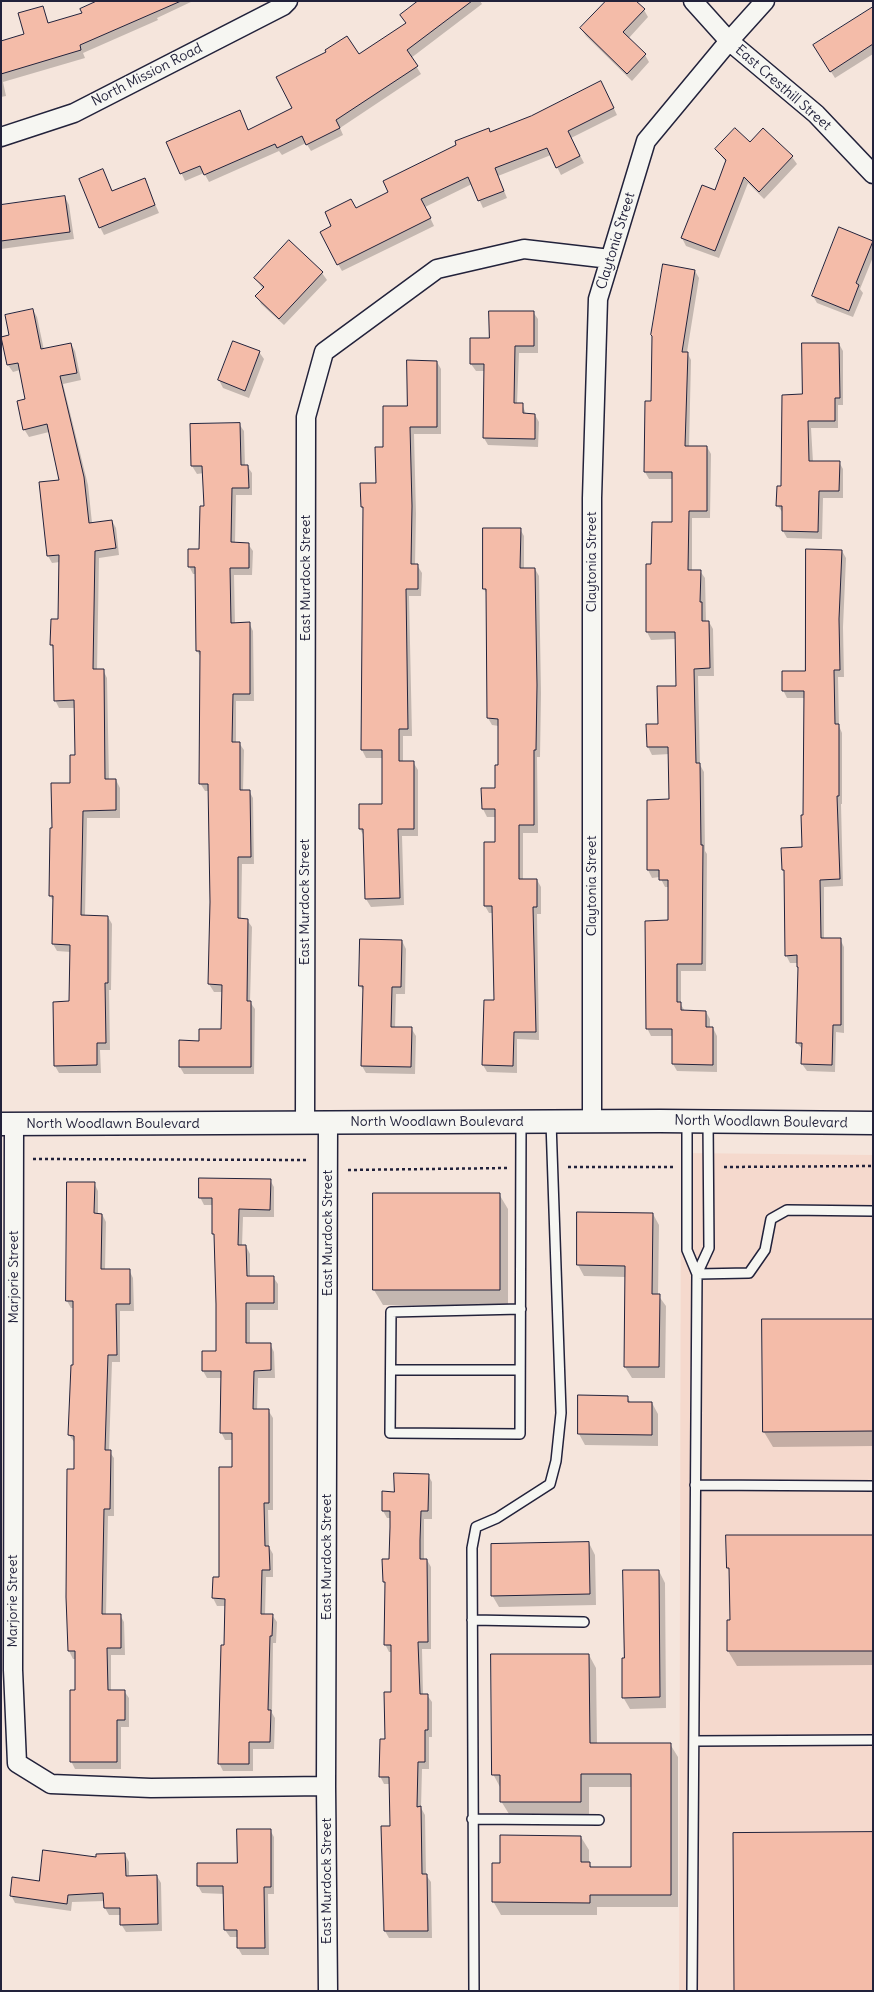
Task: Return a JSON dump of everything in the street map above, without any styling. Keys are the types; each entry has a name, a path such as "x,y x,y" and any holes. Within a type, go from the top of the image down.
{"main road":[{"name":"North Woodlawn Boulevard","path":"7,1124 592,1121 873,1123"}],"street":[{"name":"North Mission Road","path":"1,137 74,113 282,6 288,1"},
{"name":"East Cresthill Street","path":"693,1 729,41 816,114 873,174"},
{"name":"Claytonia Street","path":"592,1121 592,498 598,299 646,141 729,41 765,1"},
{"name":"East Murdock Street","path":"305,1123 306,417 324,352 437,269 524,249 610,259"},
{"name":"East Murdock Street","path":"328,1122 326,1786 328,1991"},
{"name":"Marjorie Street","path":"7,1124 14,1159 13,1670 17,1763 51,1784 151,1788 326,1786"}],"lane":[{"path":"692,1991 697,1274 687,1250 687,1167 698,1121"},
{"path":"697,1274 709,1248 709,1167 698,1121"},
{"path":"520,1309 391,1312 390,1433 520,1434 521,1122"},
{"path":"474,1991 472,1819 472,1548 476,1527 497,1518 550,1484 556,1461 561,1413 551,1122"},
{"path":"697,1274 749,1273 766,1250 771,1219 787,1210 873,1211"},
{"path":"391,1370 520,1370"},
{"path":"696,1486 873,1486"},
{"path":"472,1620 584,1622"},
{"path":"694,1741 873,1740"},
{"path":"472,1819 599,1820"}],"path":[{"path":"14,1159 306,1160 350,1171 521,1168"},
{"path":"709,1167 873,1166"},
{"path":"553,1168 687,1167"}],"shaded area":[{"path":"681,1153 873,1155 873,1991 679,1991"}],"building":[{"path":"97,1 181,1 80,45 81,50 1,74 1,41 24,34 18,13 43,6 48,23 82,13 80,9"},
{"path":"418,1 472,1 407,50 418,66 336,120 340,128 306,145 302,136 277,148 275,144 204,175 200,166 180,174 166,142 240,110 248,130 292,108 276,77 326,52 325,50 347,36 359,54 406,23 400,15"},
{"path":"606,1 636,1 645,9 623,32 646,54 627,74 580,28"},
{"path":"873,7 873,44 830,72 813,45"},
{"path":"601,81 614,108 568,131 580,156 556,168 547,148 495,168 504,191 478,201 468,177 421,199 431,218 337,265 320,232 331,226 325,212 351,199 356,208 388,192 383,181 456,145 455,141 489,128 490,132 531,116"},
{"path":"735,128 750,142 763,128 793,156 759,192 744,177 715,251 681,238 702,185 715,190 726,160 715,149"},
{"path":"103,169 112,191 145,178 155,205 99,228 79,179"},
{"path":"65,196 70,232 1,241 1,205"},
{"path":"839,227 873,241 856,283 859,285 849,311 812,296"},
{"path":"289,240 323,272 279,319 255,296 264,287 254,278"},
{"path":"663,264 695,270 682,352 688,352 685,446 707,446 707,511 689,511 688,570 701,570 700,602 702,602 702,621 709,621 710,668 694,669 696,763 700,763 701,845 703,845 702,964 677,964 677,1002 681,1002 681,1010 706,1011 706,1027 713,1027 713,1065 672,1064 672,1029 646,1029 645,921 668,920 668,880 659,880 659,870 647,870 647,800 669,799 668,747 647,747 646,724 658,724 657,686 676,686 675,632 646,632 646,564 651,564 652,522 672,522 672,472 644,472 645,401 651,401 651,335"},
{"path":"33,309 41,349 71,343 77,373 60,376 84,477 89,523 112,520 116,548 95,551 93,669 104,669 105,779 116,779 116,810 83,811 81,915 108,916 108,983 105,983 106,1043 97,1043 97,1065 54,1066 53,1002 69,1001 70,945 52,944 53,896 49,896 50,828 52,828 51,783 70,783 70,755 75,755 74,700 54,701 53,645 50,645 51,619 58,619 59,555 47,556 39,482 59,480 47,424 23,430 17,401 25,399 18,363 7,365 1,337 9,335 5,315"},
{"path":"489,311 534,311 534,346 515,346 514,403 523,403 523,413 535,414 535,439 483,438 484,364 470,364 470,338 489,338"},
{"path":"233,341 260,351 245,391 218,380"},
{"path":"802,343 839,343 840,398 835,398 835,421 808,421 809,461 840,461 839,491 819,491 818,532 782,531 782,506 776,506 777,486 781,486 782,395 802,394"},
{"path":"407,360 437,361 437,427 410,427 412,506 411,564 418,564 418,589 406,589 408,729 399,729 399,761 414,761 414,829 398,829 400,898 365,899 363,829 359,829 359,804 382,804 382,750 361,750 363,507 361,507 360,483 376,483 375,447 383,447 383,406 407,406"},
{"path":"240,423 241,465 248,465 249,488 232,488 231,542 249,543 249,568 230,568 231,623 250,622 250,694 233,694 232,742 240,742 240,790 250,790 251,857 238,857 238,918 248,919 247,1001 251,1001 251,1067 179,1067 179,1040 199,1041 199,1029 221,1029 222,985 208,984 210,902 208,784 199,784 200,651 196,651 195,567 188,567 188,549 199,549 200,506 204,506 202,466 191,466 190,424"},
{"path":"483,528 521,528 520,568 535,568 537,685 536,750 534,750 534,825 519,825 519,879 537,879 537,907 533,907 536,1032 514,1032 513,1066 482,1065 484,1000 494,1000 492,906 484,906 484,842 495,842 495,809 482,809 481,788 495,788 495,765 498,765 498,719 487,718 486,589 483,589"},
{"path":"806,549 842,550 839,619 840,670 834,670 835,724 839,724 839,796 837,796 840,879 820,880 821,938 841,938 841,1025 833,1025 832,1065 801,1064 802,1043 796,1043 797,955 785,956 784,870 782,870 781,848 802,847 801,815 803,815 804,691 782,691 782,671 805,671"},
{"path":"360,939 402,940 401,987 392,987 391,1027 412,1027 411,1067 361,1066 363,986 359,986"},
{"path":"199,1178 271,1179 270,1210 239,1209 238,1245 246,1245 247,1276 274,1276 274,1303 246,1303 246,1343 271,1343 271,1370 254,1371 253,1409 269,1409 269,1503 264,1503 265,1546 269,1546 270,1570 262,1570 261,1614 273,1614 272,1636 270,1636 268,1710 271,1710 270,1742 249,1742 249,1764 218,1764 221,1645 224,1645 225,1599 212,1598 213,1577 219,1577 219,1467 232,1467 232,1433 220,1433 221,1371 202,1371 202,1351 216,1351 216,1304 214,1234 212,1234 212,1198 199,1198"},
{"path":"67,1182 95,1182 94,1213 102,1214 101,1269 130,1269 130,1304 116,1304 117,1355 108,1355 105,1450 111,1450 110,1509 104,1509 102,1614 121,1614 121,1648 107,1648 108,1690 125,1690 125,1720 117,1720 117,1762 70,1762 70,1690 75,1690 75,1651 68,1651 66,1597 67,1469 74,1469 74,1436 68,1435 71,1365 73,1365 73,1301 66,1301"},
{"path":"373,1193 500,1193 500,1290 373,1290"},
{"path":"577,1212 653,1213 652,1294 660,1294 659,1367 624,1367 625,1266 577,1265"},
{"path":"762,1319 873,1319 873,1431 763,1432"},
{"path":"578,1395 628,1396 628,1402 652,1402 652,1435 578,1434"},
{"path":"394,1473 429,1474 428,1511 421,1511 420,1540 420,1559 427,1559 428,1642 418,1642 420,1694 428,1694 428,1730 425,1730 425,1762 418,1762 417,1807 421,1806 422,1874 427,1874 428,1931 384,1931 381,1826 390,1826 389,1777 379,1777 380,1739 385,1739 384,1692 391,1692 391,1645 384,1645 385,1582 383,1582 382,1559 389,1559 390,1511 382,1511 382,1491 394,1492"},
{"path":"726,1535 873,1535 873,1651 727,1651 727,1620 730,1620 729,1568 727,1568"},
{"path":"589,1542 590,1594 491,1596 491,1544"},
{"path":"623,1570 659,1570 660,1697 622,1698 622,1658 624,1658"},
{"path":"491,1654 589,1654 590,1743 671,1743 671,1895 590,1895 590,1903 492,1902 492,1863 500,1863 500,1835 581,1836 581,1862 590,1862 590,1867 631,1867 631,1774 581,1774 581,1802 500,1802 500,1775 492,1775"},
{"path":"237,1829 271,1829 271,1887 264,1887 265,1948 237,1948 237,1930 224,1930 223,1886 197,1886 197,1863 237,1863"},
{"path":"873,1832 873,1991 734,1991 733,1833"},
{"path":"43,1850 96,1857 96,1854 125,1853 126,1876 157,1875 158,1924 120,1925 120,1908 104,1908 103,1893 68,1895 67,1904 10,1896 12,1877 39,1881"}]}
